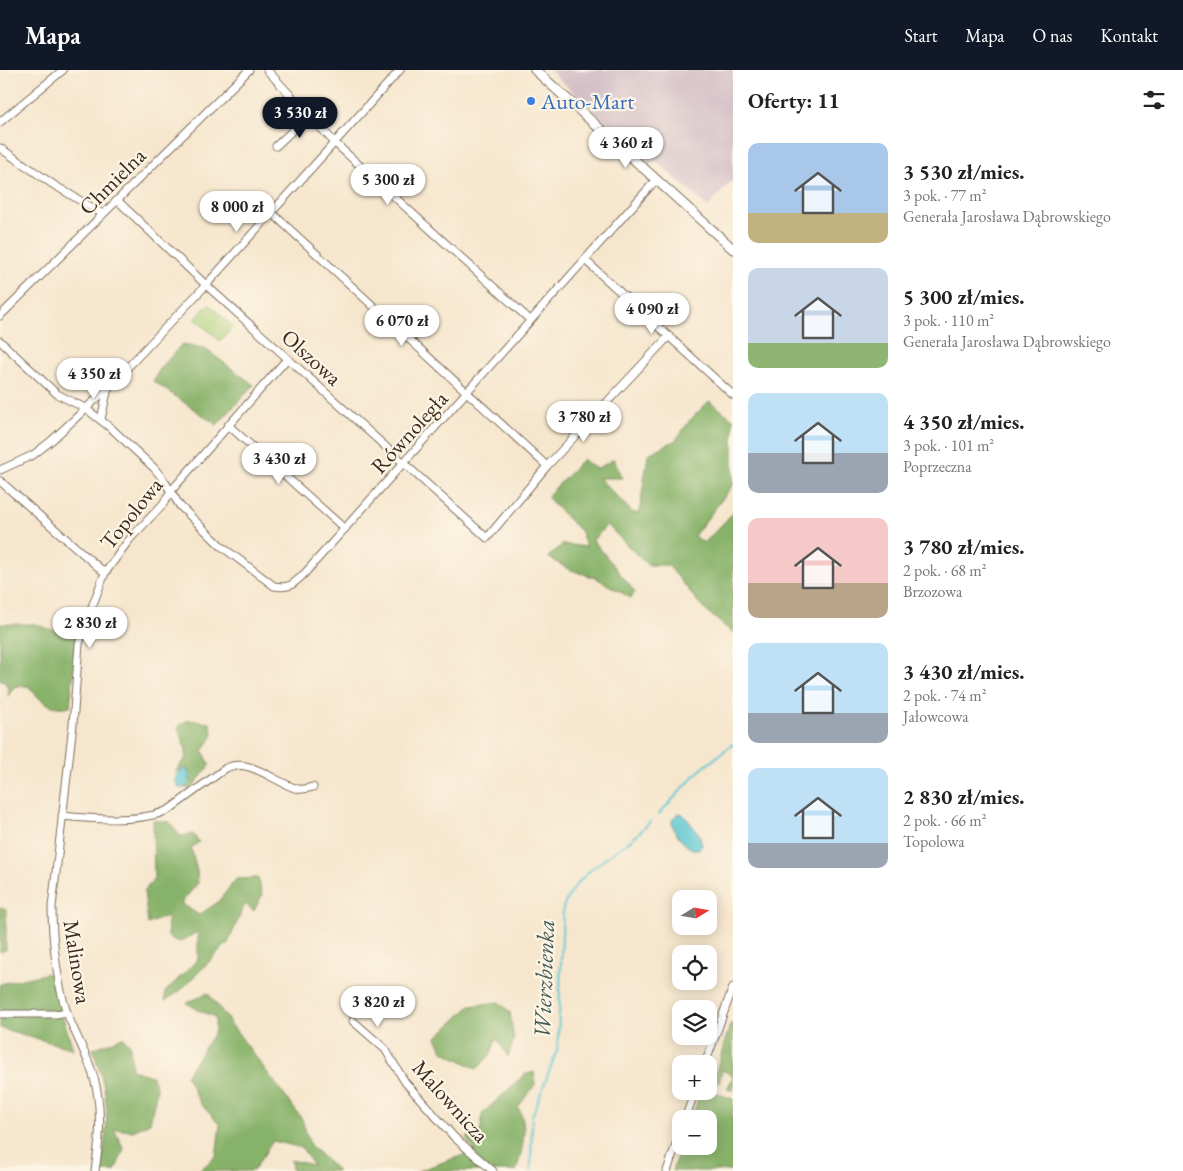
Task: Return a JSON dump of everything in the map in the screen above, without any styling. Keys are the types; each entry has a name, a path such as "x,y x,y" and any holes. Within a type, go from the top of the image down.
{"main road":[{"path":"535,70 733,249"}],"street":[{"path":"0,122 63,70"},
{"name":"Chmielna","path":"0,316 249,70"},
{"path":"267,70 335,143 530,320"},
{"path":"0,470 39,450 52,441 108,388 206,285 400,70"},
{"path":"276,146 309,115"},
{"path":"0,148 54,185 103,214"},
{"name":"Równoległa","path":"0,341 57,394 85,408 101,419 154,468 171,490 180,506 221,546 274,586 283,588 290,586 306,573 656,180"},
{"name":"Olszowa","path":"117,200 287,359 487,538 548,466"},
{"path":"271,212 548,466 669,336"},
{"path":"585,260 733,395"},
{"name":"Topolowa","path":"73,724 79,644 105,573 129,540 163,504 171,490 287,359"},
{"path":"101,419 108,388"},
{"path":"228,425 345,529"},
{"path":"0,481 105,573"},
{"name":"Malinowa","path":"73,724 52,908 52,934 66,1012 91,1068 97,1090 100,1120 95,1171"},
{"path":"62,816 135,818 161,814 232,765 250,767 300,789 314,787"},
{"path":"708,1055 733,988"},
{"path":"0,1014 56,1014 66,1012"},
{"name":"Malownicza","path":"352,1021 386,1051 406,1082 454,1137 493,1171"},
{"path":"667,1171 672,1155"}],"shaded area":[{"path":"549,70 733,70 733,179 708,207 656,161 650,162"}],"green space":[{"path":"209,304 233,327 220,341 195,319"},
{"path":"182,344 204,348 254,385 217,425 153,381 160,369"},
{"path":"709,401 733,419 733,485 694,536 704,543 733,513 733,633 704,609 668,565 647,565 607,525 593,540 635,592 631,598 596,578 568,569 548,557 563,544 586,547 581,532 547,497 583,459 596,469 614,459 622,478 599,478 632,512 639,514 648,454 676,440 690,420"},
{"path":"78,622 83,622 77,638 70,706 51,706 41,700 28,686 15,686 8,696 9,690 4,681 0,680 0,624 35,624 67,635 73,632"},
{"path":"188,720 210,723 213,735 203,751 210,765 191,789 184,788 191,781 187,767 175,772 185,759 186,750 178,727"},
{"path":"153,820 170,822 180,836 193,834 199,842 191,848 198,883 181,903 199,915 218,902 236,879 258,878 262,895 254,911 245,904 228,943 180,991 165,1001 165,992 198,959 198,932 179,942 168,937 167,916 148,924 144,892 154,878"},
{"path":"0,907 6,909 6,950 0,952"},
{"path":"49,973 73,1049 0,1028 0,984"},
{"path":"208,993 302,1119 310,1145 338,1171 294,1171 292,1170 291,1160 313,1165 302,1148 273,1141 253,1171 199,1171 216,1156 220,1125 200,1103 186,1076 215,1031 215,1017 187,1003"},
{"path":"499,1002 510,1012 514,1040 508,1057 497,1038 490,1055 477,1069 443,1051 436,1038 470,1006"},
{"path":"733,1023 733,1076 722,1070 719,1083 717,1083 717,1068 730,1024"},
{"path":"123,1037 130,1045 132,1070 152,1076 157,1089 150,1123 133,1131 114,1129 124,1149 115,1171 100,1171 107,1116 103,1083 93,1049"},
{"path":"534,1072 535,1085 518,1107 524,1131 516,1171 418,1171 475,1151 466,1138 481,1130 482,1114 524,1075"},
{"path":"733,1076 733,1091 727,1089"},
{"path":"717,1093 733,1099 731,1117 733,1118 733,1171 672,1171 677,1155 717,1155 717,1110 694,1110 698,1100 717,1100"}],"water":[{"path":"186,769 190,775 190,782 184,788 179,788 175,780 176,776 180,771"},
{"path":"679,813 683,814 699,834 702,846 698,849 688,847 675,832 672,820"}],"waterway":[{"name":"Wierzbienka","path":"659,814 698,772 733,744"},
{"name":"Wierzbienka","path":"531,1171 532,1116 557,1051 563,908 568,897 582,878 601,861 631,840 651,821"}],"place":[{"name":"Auto-Mart","path":"531,101"}]}
